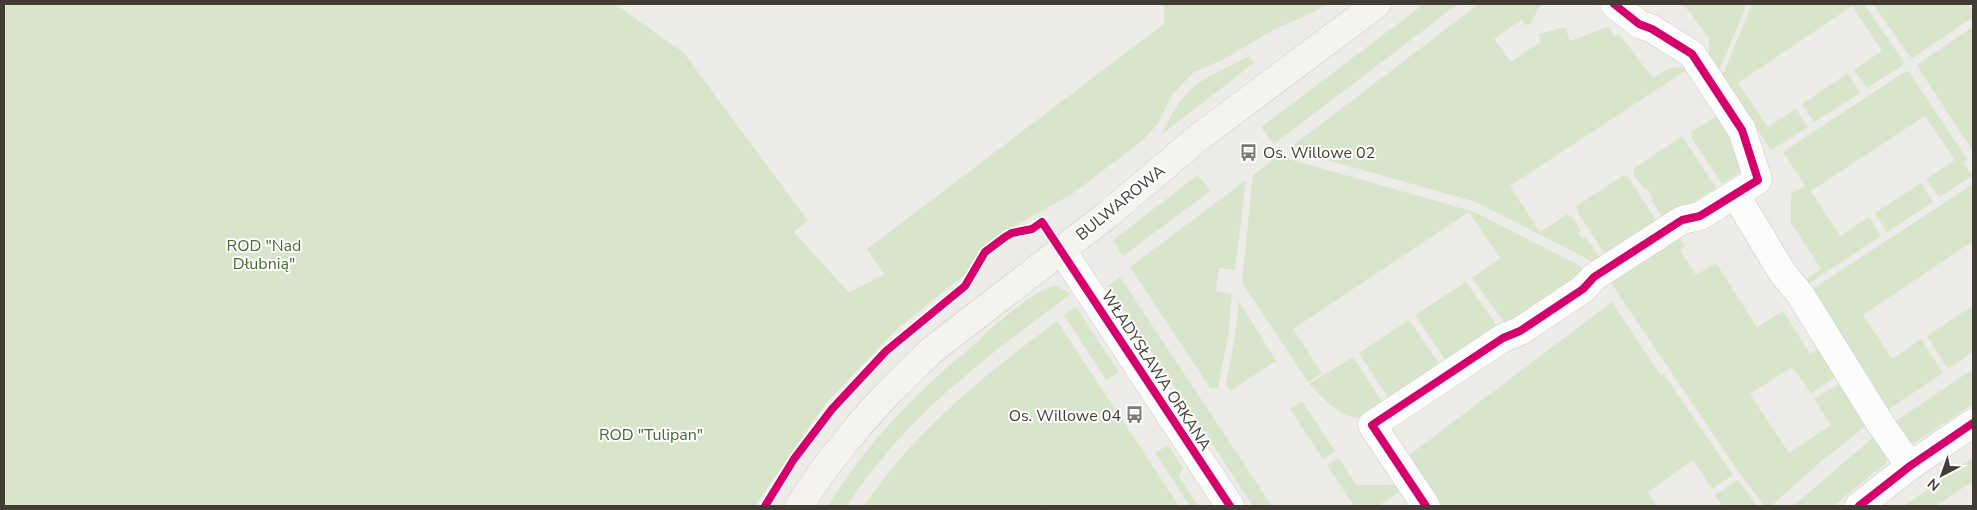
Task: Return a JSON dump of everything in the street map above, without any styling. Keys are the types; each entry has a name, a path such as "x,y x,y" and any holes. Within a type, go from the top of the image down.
{"street":[{"name":"BULWAROWA","path":"799,506 824,469 860,424 925,356 960,326 1107,214 1198,138 1377,4"},
{"path":"1426,506 1372,425 1503,338 1520,331 1583,289 1594,277 1666,230 1682,220 1700,216 1758,180 1742,130 1692,54 1652,29 1639,24 1614,4"},
{"path":"1735,194 1782,272 1800,294 1880,423 1910,466"},
{"name":"WŁADYSŁAWA ORKANA","path":"1061,250 1230,506"},
{"path":"1859,506 1910,466 1973,423"}],"green space":[{"name":"ROD \"Nad Dłubnią\"","path":"4,4 615,4 684,53 808,221 794,232 849,293 884,274 867,249 1164,24 1164,4 1326,4 1314,12 1275,29 1224,59 1194,72 1172,95 1157,125 1142,141 1072,194 1000,234 979,254 969,271 897,329 826,403 755,506 4,506"},
{"path":"1424,4 1458,4 1274,144 1261,127"},
{"path":"1479,4 1541,4 1530,24 1525,25 1521,20 1494,39 1511,62 1540,42 1539,34 1565,27 1570,41 1608,27 1615,36 1619,34 1653,78 1669,69 1678,67 1688,69 1510,186 1540,232 1568,214 1570,217 1572,216 1581,231 1578,233 1583,239 1586,237 1603,263 1599,265 1476,202 1288,149"},
{"path":"1683,4 1747,4 1719,71 1709,56 1709,38"},
{"path":"1752,4 1864,4 1904,62 1903,65 1867,88 1854,70 1882,51 1852,6 1738,83 1768,127 1796,109 1808,127 1771,150 1722,77"},
{"path":"1873,4 1968,4 1973,11 1973,17 1913,58 1910,57"},
{"path":"1973,27 1973,151 1917,66"},
{"path":"1249,56 1254,63 1162,134 1179,103 1188,92 1207,78"},
{"path":"1906,71 1909,72 1967,159 1964,163 1972,176 1939,197 1926,179 1955,160 1925,116 1811,191 1840,236 1869,217 1881,236 1805,286 1802,282 1821,269 1791,223 1791,194 1805,186 1783,152"},
{"path":"1848,73 1860,93 1814,122 1802,104"},
{"path":"1722,113 1744,169 1722,184 1691,137 1693,136 1691,132"},
{"path":"1682,136 1716,188 1665,221 1651,200 1653,198 1633,174 1635,172 1633,169"},
{"path":"1278,156 1475,212 1590,271 1507,326 1472,278 1500,258 1469,212 1293,329 1322,373 1308,382 1242,282 1253,175"},
{"path":"1198,175 1210,191 1123,256 1113,240"},
{"path":"1624,175 1625,177 1627,175 1659,225 1608,259 1577,211 1576,206"},
{"path":"1246,180 1235,270 1219,268 1216,291 1232,294 1228,336 1218,388 1210,388 1130,267"},
{"path":"1921,183 1933,202 1887,232 1875,213"},
{"path":"1973,184 1973,241 1863,315 1892,359 1921,339 1943,373 1883,413 1808,292"},
{"path":"1679,238 1685,246 1680,250 1696,275 1716,263 1757,327 1783,311 1810,354 1824,346 1842,373 1811,393 1792,367 1750,394 1789,453 1831,425 1814,399 1845,380 1871,422 1824,459 1771,506 1765,506 1740,474 1611,283"},
{"path":"1120,277 1272,506 1253,506 1108,286"},
{"path":"1466,282 1500,330 1448,364 1415,315"},
{"path":"1056,286 1071,294 978,365 922,415 870,473 847,506 828,506 844,481 879,436 937,376 1017,307 1048,288"},
{"path":"1239,301 1276,361 1230,391 1226,384 1235,337"},
{"path":"1612,302 1661,376 1663,373 1733,475 1712,489 1693,460 1648,492 1657,506 1441,506 1408,456"},
{"path":"1972,306 1973,352 1948,369 1927,336"},
{"path":"1076,307 1119,372 1106,380 1064,315"},
{"path":"1409,320 1442,368 1391,402 1359,353"},
{"path":"1057,321 1179,506 1046,506 1044,504 1040,506 864,506 905,452 928,428 977,383"},
{"path":"1353,357 1385,406 1372,414 1356,418 1334,407 1309,384"},
{"path":"1973,369 1973,404 1914,443 1909,443 1893,423"},
{"path":"1302,401 1335,451 1323,459 1290,409"},
{"path":"1876,435 1888,457 1886,463 1833,506 1793,506"},
{"path":"1168,445 1183,468 1179,477 1198,506 1190,506 1155,453"},
{"path":"1973,457 1973,481 1936,506 1904,506"},
{"path":"1339,458 1356,485 1401,485 1404,489 1378,506 1354,506 1327,465"},
{"path":"1738,480 1757,506 1722,506 1715,495"}],"cycle path":[{"path":"1426,506 1372,425 1503,338 1520,331 1583,289 1594,277 1682,220 1700,216 1758,180 1742,130 1692,54 1652,29 1639,24 1614,4"},
{"path":"765,506 794,459 832,409 886,351 965,286 985,252 1012,233 1032,229 1042,222 1230,506"},
{"path":"1859,506 1910,466 1973,423"}],"place":[{"name":"Os. Willowe 02","path":"1249,152"},
{"name":"Os. Willowe 04","path":"1135,415"}],"park label":[{"name":"ROD \"Tulipan\"","path":"651,434"}]}
